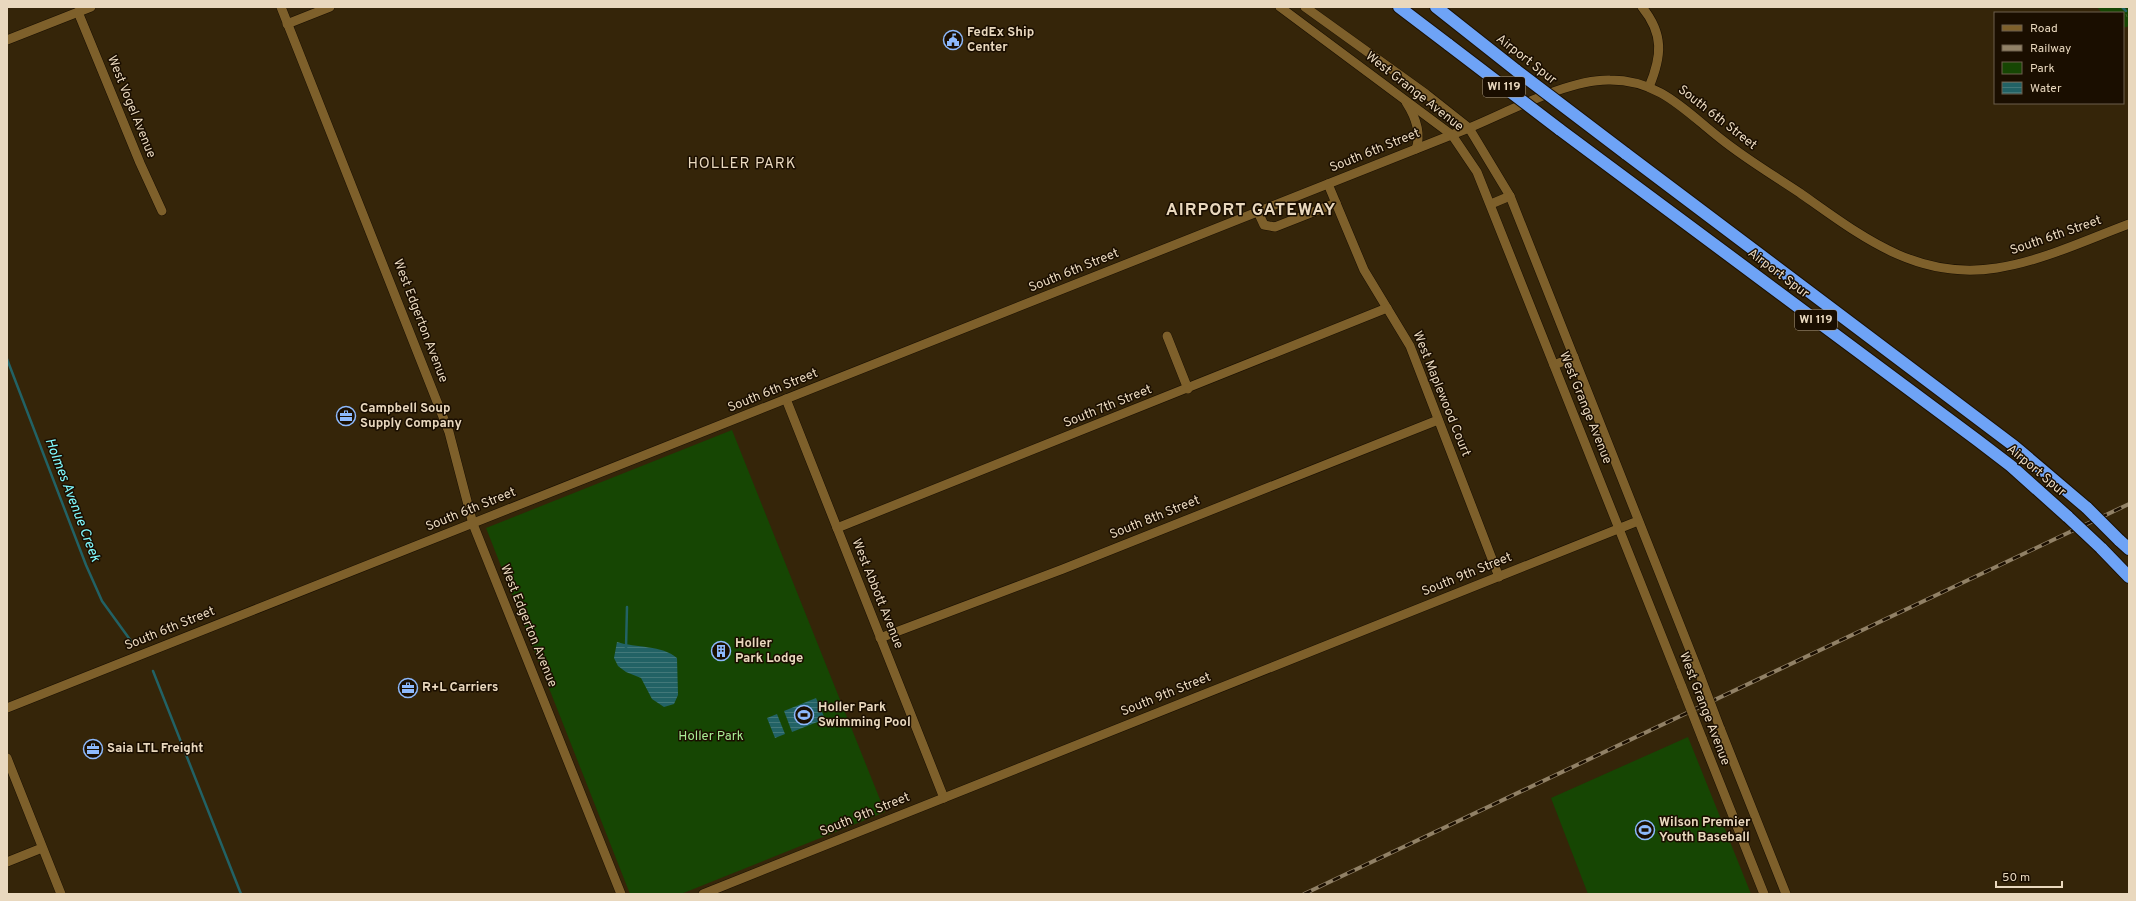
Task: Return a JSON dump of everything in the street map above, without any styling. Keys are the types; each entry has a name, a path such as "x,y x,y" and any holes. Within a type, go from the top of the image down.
{"highway":[{"name":"Airport Spur","path":"1399,7 1559,129 1977,440 2016,471 2068,517 2129,577"},
{"name":"Airport Spur","path":"1436,7 1517,72 2007,441 2087,508 2129,549"}],"street":[{"path":"7,40 91,7"},
{"name":"West Edgerton Avenue","path":"281,7 449,432 473,524 621,894"},
{"path":"287,24 330,7"},
{"name":"West Grange Avenue","path":"1280,7 1452,135 1477,172 1764,894"},
{"name":"West Grange Avenue","path":"1305,7 1426,94 1469,128 1510,196 1786,894"},
{"path":"1642,7 1654,25 1659,41 1658,58 1649,87"},
{"name":"West Vogel Avenue","path":"78,12 138,158 162,211"},
{"name":"South 6th Street","path":"7,708 1452,135 1560,90 1590,81 1620,80 1649,87 1679,103 1727,143 1868,240 1904,258 1917,262 1958,269 1995,269 2029,262 2129,224"},
{"path":"1405,99 1411,110 1419,132 1419,140 1416,149"},
{"name":"West Maplewood Court","path":"1328,184 1364,270 1410,346 1499,577"},
{"path":"1491,204 1510,196"},
{"path":"1258,212 1264,225 1274,227 1336,203"},
{"name":"South 7th Street","path":"837,528 1188,389 1387,308"},
{"path":"1167,336 1188,389"},
{"path":"1554,365 1574,357"},
{"name":"West Abbott Avenue","path":"786,399 944,798"},
{"name":"South 8th Street","path":"880,638 1063,569 1438,420"},
{"name":"South 9th Street","path":"703,894 1638,521"},
{"path":"7,758 61,894"},
{"path":"7,862 42,848"}],"green space":[{"path":"2097,7 2129,7 2129,26 2124,28 2124,12 2101,12"},
{"name":"Holler Park","path":"732,430 885,812 681,894 630,894 486,528"},
{"name":"Wilson Premier Youth Baseball","path":"1688,737 1751,894 1588,894 1551,798"}],"water":[{"path":"617,642 664,651 677,658 678,695 674,704 664,707 652,699 641,678 626,672 618,666 614,658"},
{"name":"Holler Park Swimming Pool","path":"816,698 825,719 792,732 784,711"},
{"path":"777,714 785,734 775,738 767,718"}],"waterway":[{"path":"2122,7 2126,11"},
{"name":"Holmes Avenue Creek","path":"7,359 86,565 102,601 131,641"},
{"path":"626,648 627,607"},
{"name":"Holmes Avenue Creek","path":"153,671 241,894"}],"railway":[{"path":"1304,894 2129,504"}],"place":[{"name":"FedEx Ship Center","path":"953,40"},
{"name":"Campbell Soup Supply Company","path":"346,416"},
{"name":"Holler Park Lodge","path":"721,651"},
{"name":"R+L Carriers","path":"408,688"},
{"name":"Holler Park Swimming Pool","path":"804,715"},
{"name":"Saia LTL Freight","path":"93,749"},
{"name":"Wilson Premier Youth Baseball","path":"1645,830"}],"district":[{"name":"HOLLER PARK","path":"742,164"},
{"name":"AIRPORT GATEWAY","path":"1251,211"}]}
